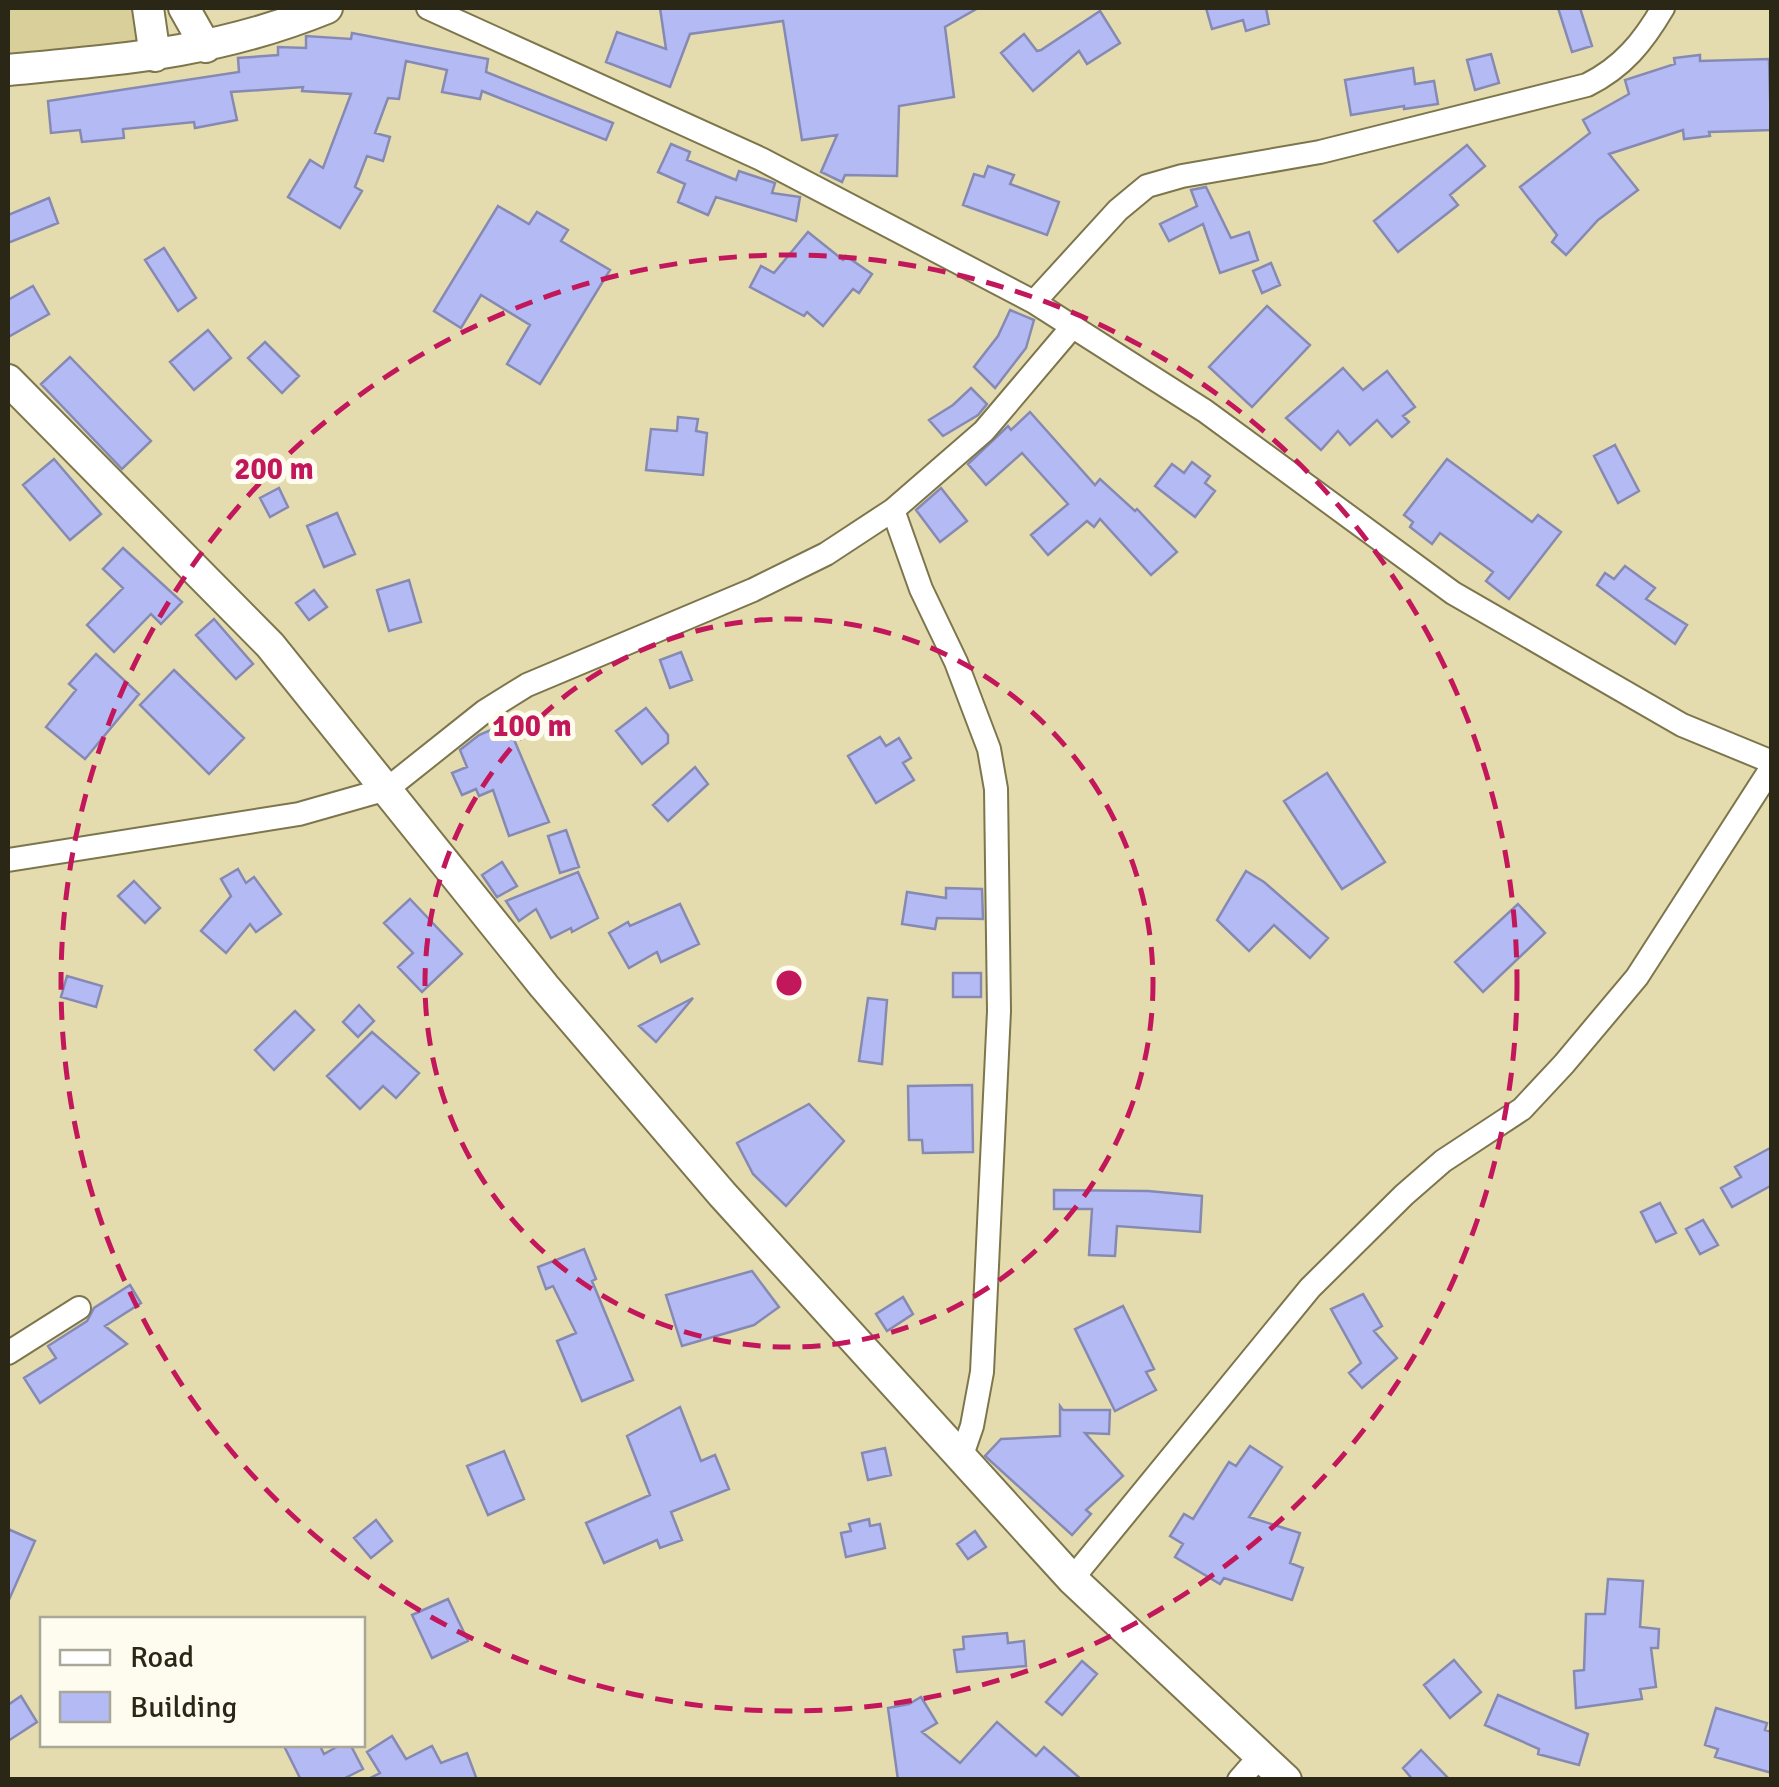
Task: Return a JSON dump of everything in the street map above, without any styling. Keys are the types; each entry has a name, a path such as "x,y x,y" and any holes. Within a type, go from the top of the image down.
{"main road":[{"path":"148,8 155,56"},
{"path":"184,8 198,26 206,47"},
{"path":"8,70 155,56 206,47 266,31 327,8"},
{"path":"8,380 270,645 544,986 722,1194 1072,1578 1286,1780"}],"street":[{"path":"428,8 761,159 1034,302 1206,411 1453,592 1682,725 1772,764 1637,976 1564,1064 1522,1109 1443,1161 1404,1195 1310,1288 1072,1578"},
{"path":"1034,302 1118,210 1146,186 1320,152 1587,85 1625,61 1644,40 1663,8"},
{"path":"8,860 299,814 387,789 485,711 527,685 752,590 826,554 892,510 984,431 1074,326"},
{"path":"892,510 989,749 996,789 999,1011 982,1372 962,1455"},
{"path":"8,1353 78,1308"},
{"path":"1239,1780 1260,1756"}],"shaded area":[{"path":"8,8 135,8 140,35 137,43 8,55"}],"building":[{"path":"660,8 978,8 945,27 954,97 899,106 897,176 845,175 842,182 821,172 837,135 802,140 783,21 690,34 670,87 606,62 617,32 666,49"},
{"path":"1206,8 1266,8 1269,24 1246,31 1243,20 1212,29"},
{"path":"1558,8 1580,8 1592,46 1572,52"},
{"path":"1100,11 1120,43 1087,64 1079,51 1033,91 1001,53 1024,34 1037,51 1041,50"},
{"path":"352,33 488,59 486,72 613,123 606,140 482,91 480,99 442,92 447,70 406,61 399,99 388,98 375,133 390,137 383,161 367,156 355,187 362,191 340,228 288,197 310,160 323,168 351,94 302,91 303,87 231,92 237,120 195,128 194,122 123,129 124,138 82,142 80,130 51,133 48,101 239,72 238,58 278,55 278,47 306,48 306,36 351,39"},
{"path":"1491,54 1499,83 1475,90 1467,60"},
{"path":"1700,55 1700,61 1769,59 1771,130 1709,132 1710,136 1684,139 1683,130 1609,154 1638,190 1598,220 1566,255 1552,242 1557,235 1520,187 1590,133 1583,120 1629,94 1625,80 1675,64 1674,58"},
{"path":"1413,68 1415,84 1434,81 1438,104 1351,115 1345,80"},
{"path":"671,144 690,152 687,160 736,180 739,171 775,183 772,193 800,197 796,221 716,197 708,215 678,202 685,184 658,172"},
{"path":"1467,145 1485,166 1450,195 1458,205 1398,252 1374,221"},
{"path":"988,166 1014,175 1010,184 1059,202 1047,235 963,205 974,174 984,177"},
{"path":"1206,187 1231,238 1249,232 1258,260 1220,273 1203,224 1169,241 1160,224 1197,206 1191,190"},
{"path":"49,198 58,223 8,243 8,215"},
{"path":"498,206 529,224 537,212 568,230 561,241 610,270 540,384 507,364 530,325 481,295 461,328 434,311"},
{"path":"808,232 843,260 846,256 872,274 859,293 853,289 823,326 807,312 804,316 750,287 761,266 774,273"},
{"path":"164,248 196,298 178,311 145,260"},
{"path":"1271,263 1280,285 1262,293 1253,271"},
{"path":"33,286 49,314 8,337 8,300"},
{"path":"1267,306 1310,345 1252,407 1209,367"},
{"path":"1010,310 1034,320 1026,348 995,388 974,367 998,336"},
{"path":"208,330 231,358 194,390 170,362"},
{"path":"265,342 299,376 282,393 248,358"},
{"path":"70,357 151,441 122,469 41,384"},
{"path":"1343,368 1363,390 1387,371 1415,407 1403,416 1409,422 1392,437 1377,420 1350,445 1338,431 1321,450 1286,418"},
{"path":"971,388 987,404 978,415 943,436 929,420"},
{"path":"1030,412 1095,485 1100,479 1137,509 1177,552 1151,575 1100,519 1094,527 1087,521 1048,555 1031,535 1068,504 1022,453 986,485 968,464 1008,426 1011,430"},
{"path":"678,417 698,419 696,431 707,433 703,475 646,470 651,429 677,431"},
{"path":"1615,445 1639,491 1618,503 1594,456"},
{"path":"54,459 101,514 70,540 23,485"},
{"path":"1447,459 1532,522 1538,515 1561,532 1509,599 1486,581 1493,572 1440,533 1432,544 1410,527 1413,522 1404,515"},
{"path":"1192,462 1210,476 1205,483 1215,491 1195,517 1155,486 1172,464 1184,473"},
{"path":"279,488 288,507 270,517 260,498"},
{"path":"941,488 967,521 940,542 916,510"},
{"path":"337,513 355,554 324,567 307,526"},
{"path":"123,548 182,602 161,624 151,614 114,652 87,625 123,588 103,569"},
{"path":"1625,566 1655,588 1646,599 1687,625 1675,644 1597,585 1605,573 1614,579"},
{"path":"409,580 421,622 389,631 377,590"},
{"path":"314,590 327,607 309,620 296,603"},
{"path":"214,619 253,664 236,679 196,635"},
{"path":"681,652 692,680 670,688 660,660"},
{"path":"96,654 139,694 85,759 46,727 76,690 69,684"},
{"path":"174,670 244,738 209,774 140,705"},
{"path":"646,708 668,735 668,743 642,764 616,731"},
{"path":"507,723 549,822 509,836 493,790 479,796 476,789 462,795 452,773 467,767 460,750 479,735"},
{"path":"880,737 886,746 899,738 911,758 903,763 914,780 876,803 848,756"},
{"path":"695,767 708,784 668,821 653,805"},
{"path":"1327,773 1385,862 1342,889 1284,801"},
{"path":"566,830 579,867 560,873 548,836"},
{"path":"502,862 517,886 497,897 482,875"},
{"path":"238,869 246,883 254,877 281,914 256,932 250,924 226,953 201,931 231,896 221,879"},
{"path":"1246,871 1328,938 1310,958 1274,925 1249,951 1217,920"},
{"path":"578,872 598,918 572,932 571,928 551,938 536,909 519,921 506,901"},
{"path":"134,881 160,908 145,923 118,896"},
{"path":"946,888 982,889 983,919 937,918 935,929 902,924 907,892 946,898"},
{"path":"410,899 462,954 422,992 398,967 413,953 384,923"},
{"path":"680,904 699,944 661,962 657,952 629,968 609,933"},
{"path":"1518,904 1545,933 1483,992 1455,962"},
{"path":"953,973 981,973 981,997 953,997"},
{"path":"67,976 102,986 96,1007 61,997"},
{"path":"693,998 656,1042 639,1026"},
{"path":"868,998 887,1000 882,1064 859,1061"},
{"path":"359,1005 374,1021 358,1037 343,1022"},
{"path":"295,1011 314,1030 274,1070 255,1050"},
{"path":"372,1032 419,1073 396,1098 383,1086 360,1109 327,1076"},
{"path":"972,1085 973,1152 923,1153 922,1140 909,1140 908,1086"},
{"path":"809,1104 844,1141 786,1206 753,1174 737,1143"},
{"path":"1772,1147 1772,1185 1732,1207 1721,1188 1741,1177 1735,1167"},
{"path":"1054,1190 1202,1196 1200,1232 1117,1226 1115,1256 1089,1255 1092,1209 1054,1209"},
{"path":"1660,1203 1676,1233 1656,1242 1641,1212"},
{"path":"1703,1220 1718,1245 1700,1254 1686,1229"},
{"path":"584,1249 596,1279 592,1281 633,1380 582,1401 557,1341 576,1333 553,1286 546,1289 538,1267"},
{"path":"752,1271 779,1307 754,1325 682,1346 666,1295"},
{"path":"130,1285 141,1303 105,1326 127,1344 40,1403 24,1378 56,1358 48,1346 87,1321 94,1308"},
{"path":"1363,1294 1382,1326 1374,1331 1397,1358 1362,1388 1349,1373 1361,1363 1331,1309"},
{"path":"903,1297 913,1314 887,1331 876,1314"},
{"path":"1123,1306 1154,1369 1146,1372 1156,1390 1115,1411 1075,1329"},
{"path":"1060,1406 1063,1410 1110,1410 1109,1434 1085,1433 1123,1476 1086,1510 1091,1514 1072,1535 985,1456 1001,1439 1060,1436"},
{"path":"680,1407 701,1461 715,1455 729,1489 671,1512 682,1540 660,1548 657,1540 604,1563 586,1523 650,1495 627,1436"},
{"path":"1250,1446 1282,1467 1249,1517 1300,1533 1290,1563 1303,1568 1292,1600 1224,1578 1220,1584 1175,1557 1183,1544 1170,1536 1184,1514 1193,1519 1229,1462 1236,1466"},
{"path":"885,1448 891,1475 868,1480 862,1453"},
{"path":"504,1451 524,1499 488,1515 467,1466"},
{"path":"869,1519 870,1526 880,1524 885,1548 846,1557 841,1533 851,1531 849,1524"},
{"path":"376,1520 392,1541 371,1558 354,1538"},
{"path":"8,1529 35,1541 8,1602"},
{"path":"975,1531 986,1547 968,1559 957,1544"},
{"path":"1608,1579 1643,1581 1640,1627 1659,1629 1658,1648 1651,1648 1656,1687 1640,1689 1642,1699 1576,1708 1574,1671 1584,1670 1586,1614 1605,1614"},
{"path":"448,1599 468,1641 432,1658 412,1615"},
{"path":"1007,1633 1008,1643 1024,1641 1026,1666 957,1672 954,1650 964,1649 963,1637"},
{"path":"1454,1660 1481,1692 1450,1718 1424,1685"},
{"path":"1082,1661 1097,1674 1062,1715 1046,1702"},
{"path":"1498,1695 1588,1734 1579,1765 1538,1754 1539,1749 1485,1725"},
{"path":"21,1696 37,1722 8,1741 8,1705"},
{"path":"921,1697 937,1723 922,1732 960,1763 997,1722 1036,1756 1044,1747 1082,1780 898,1780 888,1708"},
{"path":"1716,1708 1767,1723 1765,1730 1772,1732 1772,1773 1715,1757 1718,1749 1705,1745"},
{"path":"392,1736 406,1759 432,1746 441,1763 467,1753 477,1780 366,1780 380,1773 367,1752"},
{"path":"284,1747 320,1747 324,1754 337,1747 352,1747 363,1769 341,1780 301,1780"},
{"path":"1421,1750 1450,1780 1413,1780 1403,1768"}]}
